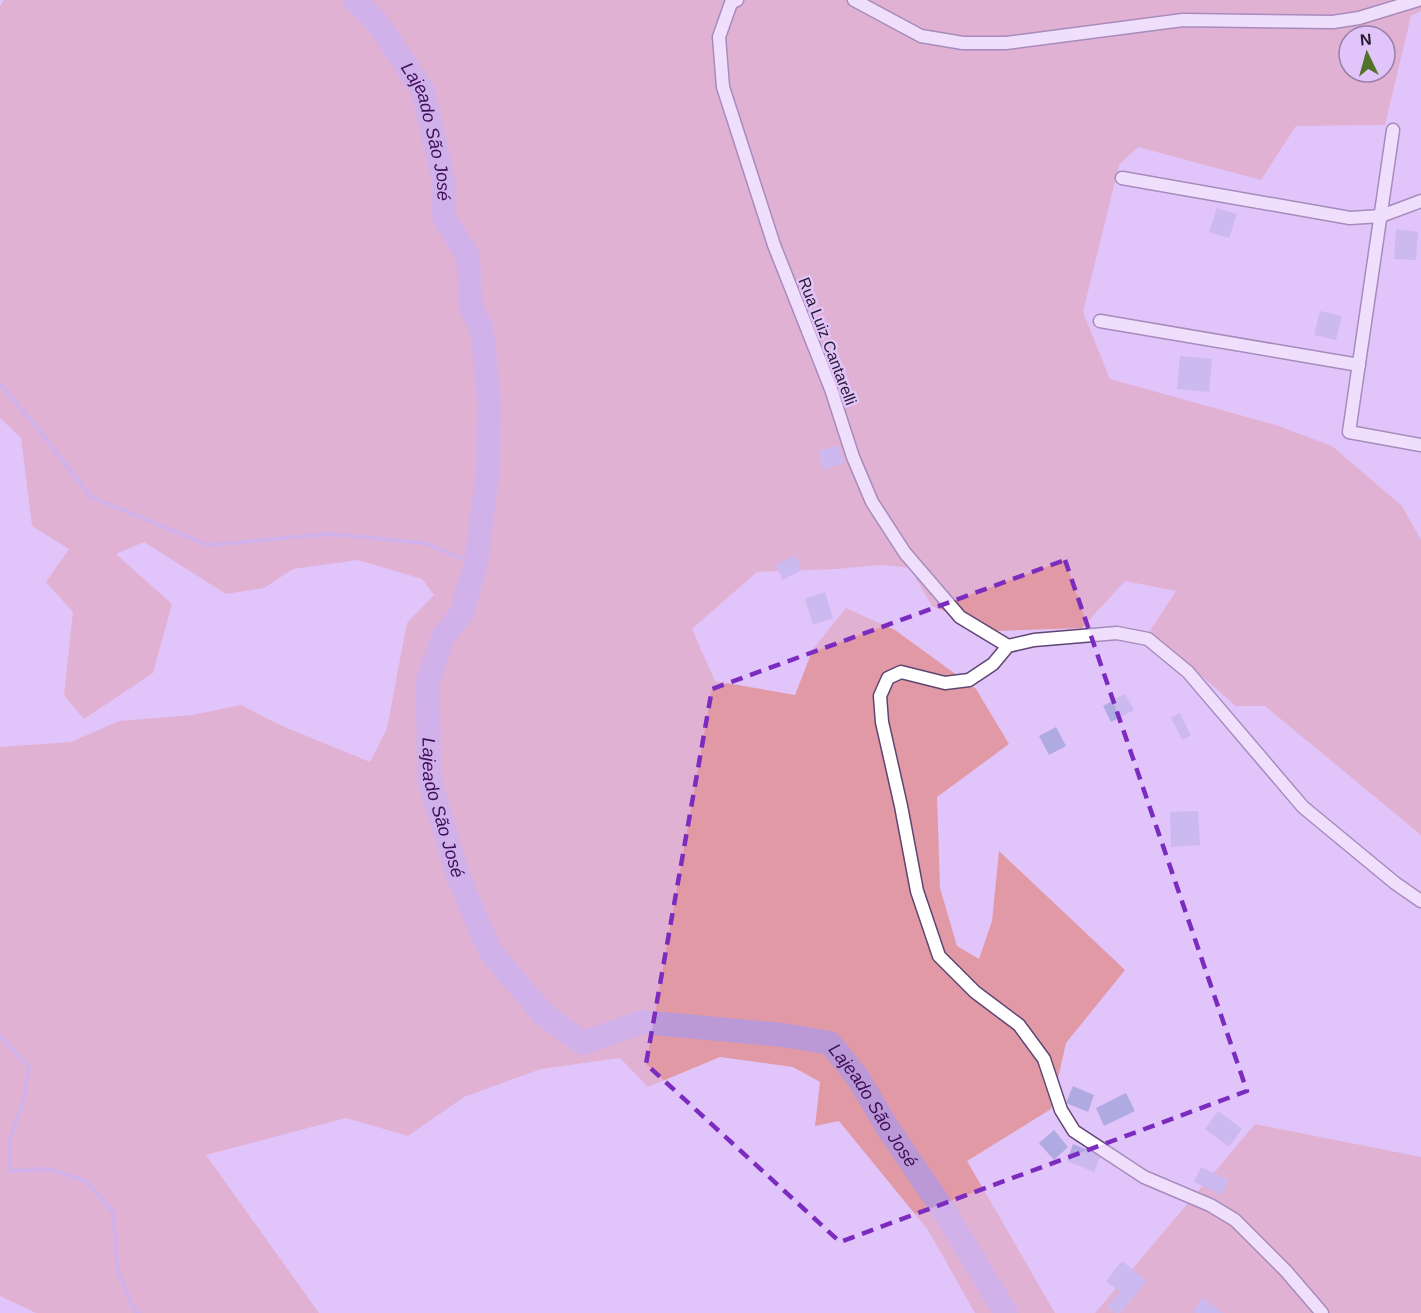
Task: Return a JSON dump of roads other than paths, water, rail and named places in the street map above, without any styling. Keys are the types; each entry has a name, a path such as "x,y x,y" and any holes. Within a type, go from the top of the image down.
{"street":[{"name":"Rua Luiz Cantarelli","path":"737,0 731,3 719,38 723,87 774,244 831,389 860,475 872,502 905,554 960,617 1008,646"},
{"path":"854,0 921,36 963,43 1006,43 1183,20 1268,23 1333,22 1359,18 1418,0"},
{"path":"1393,130 1349,432 1421,444"},
{"path":"1122,178 1350,218 1381,216 1421,201"},
{"path":"1100,321 1359,365"},
{"path":"1322,1313 1286,1271 1235,1220 1210,1205 1144,1177 1074,1131 1061,1110 1044,1059 1019,1025 975,992 939,956 917,891 882,722 880,696 888,678 902,672 945,682 969,680 993,664 1008,646 1034,640 1117,633 1148,639 1188,672 1303,807 1395,883 1421,901"}],"waterway":[{"name":"Lajeado São José","path":"355,0 379,25 423,91 443,178 444,217 468,257 471,307 482,330 489,400 488,470 476,564 461,614 443,637 428,680 429,778 458,876 490,951 543,1014 583,1043 642,1022 783,1035 830,1043 858,1078 887,1127 946,1214 1006,1313"},
{"path":"0,384 91,497 208,545 330,534 425,543 476,564"},
{"path":"0,1036 29,1067 23,1103 10,1139 9,1171 49,1169 86,1181 113,1212 118,1272 135,1311 140,1313"}]}
